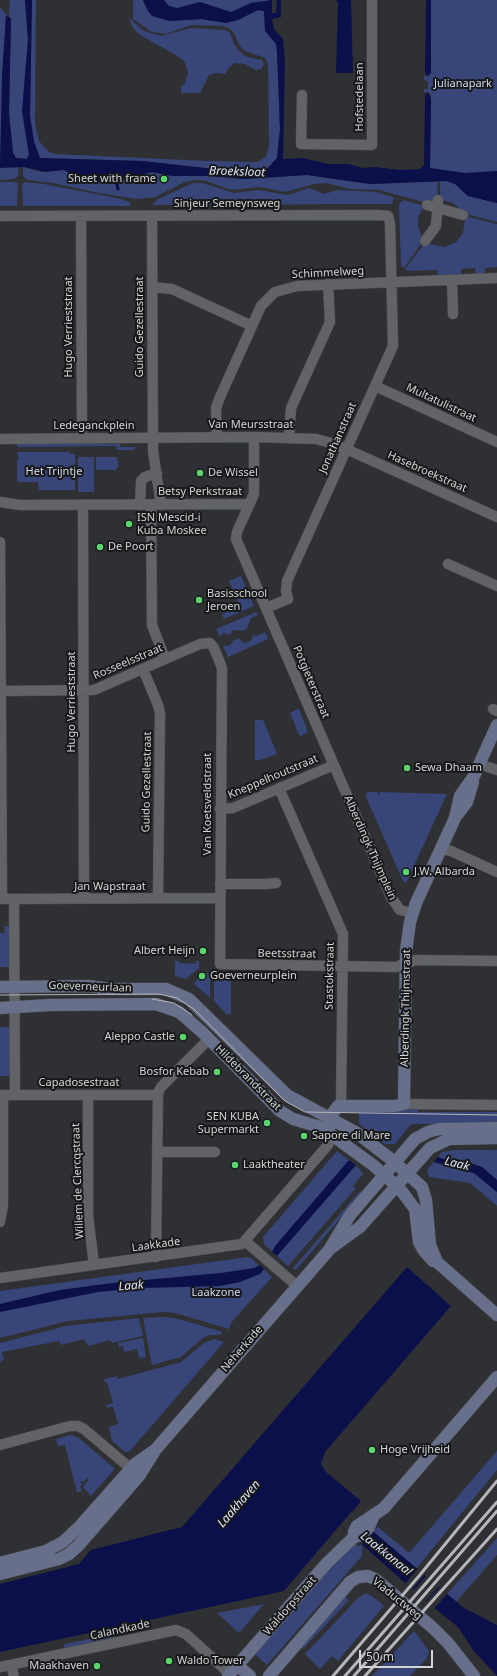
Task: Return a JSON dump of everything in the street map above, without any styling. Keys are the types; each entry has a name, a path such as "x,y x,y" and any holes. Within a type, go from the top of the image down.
{"street":[{"name":"Hofstedelaan","path":"302,95 301,144 372,145 372,0"},
{"path":"426,205 438,204 463,214"},
{"path":"425,241 436,226 438,204"},
{"name":"Sinjeur Semeynsweg","path":"0,216 385,215 388,216 389,221 391,282"},
{"name":"Hugo Verrieststraat","path":"81,216 82,438"},
{"name":"Guido Gezellestraat","path":"152,216 153,437"},
{"name":"Schimmelweg","path":"216,437 217,404 263,303 275,292 290,286 497,278"},
{"path":"452,280 453,314"},
{"name":"Jonathanstraat","path":"266,608 288,599 286,591 287,581 394,344 391,282"},
{"path":"289,437 291,408 330,322 328,284"},
{"path":"152,287 172,289 252,326"},
{"name":"Multatulistraat","path":"375,386 497,442"},
{"path":"153,437 153,451 157,473 152,625 165,659"},
{"name":"Ledeganckplein","path":"0,439 153,437"},
{"name":"Van Meursstraat","path":"153,437 289,437 323,440 347,449"},
{"name":"Potgieterstraat","path":"254,437 254,492 236,537 334,764"},
{"name":"Hasebroekstraat","path":"347,449 497,517"},
{"path":"140,505 137,494 142,479 157,473"},
{"path":"0,502 20,505 156,505"},
{"name":"Betsy Perkstraat","path":"156,505 250,504"},
{"name":"Hugo Verrieststraat","path":"83,505 84,899"},
{"path":"0,542 1,899"},
{"path":"448,564 497,586"},
{"name":"Rosseelsstraat","path":"0,691 96,689 204,643 210,643 213,646"},
{"name":"Van Koetsveldstraat","path":"213,646 222,669 220,809 221,964"},
{"name":"Guido Gezellestraat","path":"143,669 158,703 160,713 158,898"},
{"path":"412,913 455,818 459,798 474,776 497,725"},
{"name":"Kneppelhoutstraat","path":"220,809 233,808 334,764"},
{"name":"Alberdingk Thijmplein","path":"334,764 392,900 400,910 412,913"},
{"path":"479,764 497,770"},
{"name":"Stastokstraat","path":"279,788 342,933 345,1106"},
{"path":"441,849 451,851 497,872"},
{"path":"220,884 276,883"},
{"name":"Jan Wapstraat","path":"1,899 220,898"},
{"path":"14,899 15,1095"},
{"name":"Alberdingk Thijmstraat","path":"404,1104 406,942 412,913"},
{"name":"Beetsstraat","path":"221,964 396,967 416,960 497,960"},
{"name":"Goeverneurlaan","path":"0,987 88,986 110,989 160,989 180,993 197,1005 220,1029"},
{"name":"Goeverneurlaan","path":"0,1008 50,1005 156,1004 173,1009 187,1018 209,1040"},
{"name":"Hildebrandstraat","path":"220,1029 287,1095 357,1133 407,1172"},
{"path":"156,1257 158,1095 161,1087 209,1040"},
{"name":"Hildebrandstraat","path":"209,1040 280,1111 293,1119 320,1127 384,1174"},
{"path":"0,1222 3,1205 1,1095"},
{"name":"Capadosestraat","path":"1,1095 158,1095"},
{"name":"Willem de Clercqstraat","path":"88,1095 88,1215 94,1265"},
{"path":"297,1286 245,1241 328,1145 332,1135 336,1107 395,1106 404,1104 497,1105"},
{"name":"Neherkade","path":"0,1562 46,1550 63,1542 135,1472 329,1250 350,1215 415,1139 428,1132 451,1128 497,1128"},
{"name":"Neherkade","path":"329,1250 357,1230 427,1150 443,1141 457,1138 497,1138"},
{"path":"157,1152 215,1152"},
{"path":"407,1172 422,1187 424,1192 430,1245 435,1259 442,1268"},
{"path":"384,1174 396,1185 415,1209 418,1237 422,1248 431,1260 497,1315"},
{"name":"Laakkade","path":"0,1278 240,1245 245,1241"},
{"name":"Waldorpstraat","path":"232,1673 327,1563 354,1537 362,1535 366,1524 374,1515 384,1508 497,1377"},
{"path":"0,1445 70,1426 78,1426 84,1429 135,1472"},
{"name":"Neherkade","path":"0,1574 54,1560 69,1554 87,1536 135,1472"},
{"name":"Viaductweg","path":"269,1676 350,1582 358,1577 368,1576 386,1588 433,1628 448,1643 474,1676"},
{"name":"Calandkade","path":"0,1667 176,1630 186,1634 232,1673"},
{"path":"11,1665 14,1676"},
{"path":"232,1673 250,1676"}],"green space":[{"path":"10,0 25,0 28,40 23,99 24,123 29,154 27,159 16,158 13,153 9,113"},
{"path":"32,0 36,0 35,124 39,141 49,152 55,154 208,161 257,162 266,157 269,146 268,64 265,58 245,51 240,46 234,33 229,28 222,26 191,25 166,34 152,32 133,19 133,0 143,0 145,6 187,20 238,20 258,10 264,11 265,31 276,44 277,51 280,129 277,158 266,170 205,168 142,161 40,158 34,142 30,116"},
{"path":"155,0 269,0 235,16 177,13"},
{"name":"Julianapark","path":"431,0 497,0 497,188 428,175 430,165 431,95 424,92 424,89 428,89 428,81 424,80 424,76 429,76 431,73"},
{"path":"0,7 7,15 2,74 0,159"},
{"path":"129,18 144,31 161,36 191,28 225,30 230,33 234,44 239,51 247,57 262,60 264,64 261,69 256,70 245,64 235,63 229,67 225,74 216,73 209,75 200,93 181,93 181,87 185,83 188,73 185,62 176,55 140,35 133,28"},
{"path":"5,166 19,167 18,176 14,179 0,180 0,168"},
{"path":"23,167 41,172 64,170 81,179 100,182 117,181 152,172 171,176 211,176 244,179 307,175 370,184 439,181 437,198 435,201 427,203 379,190 349,189 326,183 314,184 285,192 260,187 231,190 206,181 196,180 185,182 155,197 137,199 98,193 53,183 27,180 23,176"},
{"path":"440,181 447,181 455,184 468,196 497,203 497,222 466,214 453,203 442,200 440,197"},
{"path":"0,182 18,183 17,206 0,206"},
{"path":"24,182 44,184 121,199 129,202 131,206 23,206 22,185"},
{"path":"193,183 202,183 234,193 258,190 288,195 309,188 324,194 338,190 376,192 393,197 394,199 391,204 152,205 158,199"},
{"path":"403,200 421,205 423,208 418,217 418,226 423,241 404,268 401,266 399,206 400,202"},
{"path":"469,217 497,224 497,267 485,268 485,274 476,275 475,268 461,269 461,276 438,277 437,270 408,271 405,269 425,243 444,247 456,242 463,233 465,219"},
{"path":"17,444 120,444 120,447 135,447 135,450 117,450 116,446 17,447"},
{"name":"Het Trijntje","path":"17,452 70,452 70,454 75,454 75,490 39,490 38,482 17,482 17,460 19,460"},
{"path":"78,457 94,457 94,492 78,492"},
{"path":"96,457 117,457 119,467 117,467 116,470 96,470"},
{"path":"241,576 254,606 224,619 222,614 240,607 229,581"},
{"path":"256,612 258,615 251,618 247,629 242,631 233,630 230,635 224,633 220,637 216,629"},
{"path":"265,632 268,639 228,657 223,646 230,645 234,640 239,638 242,642 248,643 252,639 253,635 257,636"},
{"path":"299,709 308,732 301,736 299,735 290,713"},
{"path":"255,720 263,720 277,754 260,760 255,760"},
{"path":"378,792 378,795 380,792 447,794 406,883 403,881 366,797 366,793"},
{"path":"4,926 11,926 11,967 0,967 0,933 5,933"},
{"path":"175,961 179,961 179,963 196,964 196,961 199,961 199,968 186,979 175,976"},
{"path":"214,972 217,972 217,975 228,976 228,972 231,972 231,1014 226,1014 214,1001"},
{"path":"201,973 210,973 210,998 194,984"},
{"path":"0,1027 12,1027 12,1076 0,1076"},
{"path":"418,1108 418,1112 497,1112 497,1124 411,1124 395,1144 385,1144 359,1124 359,1110"},
{"path":"455,1150 497,1150 497,1180 478,1165 446,1160 438,1157 442,1152"},
{"path":"337,1151 360,1169 363,1174 353,1186 356,1188 288,1266 264,1244 263,1237"},
{"path":"434,1162 474,1173 497,1192 497,1206 470,1183 429,1177 427,1170"},
{"path":"360,1191 362,1193 296,1270 293,1268"},
{"name":"Laakzone","path":"248,1257 272,1277 231,1323 229,1329 175,1313 163,1312 68,1321 0,1338 0,1291"},
{"path":"139,1318 143,1336 112,1343 110,1340 88,1346 84,1339 61,1345 59,1341 2,1352 4,1359 0,1362 0,1343 66,1326"},
{"path":"143,1318 175,1318 223,1332 220,1335 210,1335 203,1338 181,1357 152,1365"},
{"path":"143,1338 146,1357 139,1358 137,1349 124,1352 123,1346 119,1347 118,1343"},
{"path":"215,1339 224,1342 130,1451 125,1452 112,1441 109,1427 118,1424 113,1406 107,1408 106,1405 113,1403 107,1382 105,1382 104,1379 117,1376 118,1379 181,1362 204,1343"},
{"path":"70,1435 79,1438 114,1468 91,1496 83,1487 89,1479 87,1478 84,1482 80,1482 82,1484 80,1487 82,1491 77,1492 65,1445 58,1446 56,1439"},
{"path":"497,1451 497,1470 416,1569 373,1531 378,1527 409,1553"},
{"path":"497,1538 497,1555 456,1602 447,1594"},
{"path":"354,1542 359,1547 362,1544 362,1556 267,1665 254,1654 347,1548"},
{"path":"366,1593 384,1606 338,1661 332,1656 320,1669 305,1654 358,1598"},
{"path":"344,1596 349,1600 303,1649 300,1646"},
{"path":"264,1604 239,1633 217,1613"},
{"path":"414,1631 429,1651 427,1658 410,1676 372,1676"},
{"path":"114,1634 115,1638 65,1649 64,1644"}],"water":[{"name":"Broeksloot","path":"25,0 32,0 30,116 34,142 40,158 142,161 205,168 266,170 277,158 280,129 277,51 276,44 265,31 264,11 258,10 238,20 226,23 201,19 170,21 152,16 143,0 164,0 169,6 177,8 200,2 231,12 251,3 272,0 272,13 276,13 277,0 281,0 281,17 272,19 274,29 283,39 285,62 283,159 303,158 328,164 348,164 362,168 376,167 398,170 420,169 424,165 425,97 428,92 431,99 430,168 465,173 497,171 497,203 468,196 455,184 447,181 370,184 307,175 244,179 211,176 173,176 152,172 117,181 100,182 81,179 64,170 45,172 25,167 0,168 2,76 6,15 11,19 9,113 13,153 16,158 27,159 29,155 22,111 28,40"},
{"path":"336,0 351,0 353,73 336,73 338,3"},
{"path":"426,0 431,0 431,73 427,76 425,72"},
{"name":"Laak","path":"438,1157 482,1167 497,1180 497,1192 474,1173 434,1162"},
{"path":"349,1160 356,1165 277,1256 272,1252 275,1246"},
{"name":"Laak","path":"260,1265 264,1269 260,1274 240,1282 220,1286 142,1288 98,1292 0,1312 0,1304 60,1290 112,1283 221,1273 254,1268"},
{"path":"407,1267 451,1306 325,1452 321,1464 326,1472 361,1501 351,1513 464,1608 497,1625 497,1676 473,1650 458,1627 422,1598 340,1525 284,1591 0,1652 0,1584 79,1564 91,1550 182,1527"}],"pier":[{"path":"351,1512 374,1531 362,1544 340,1525"},
{"path":"418,1568 425,1574 411,1591 404,1585"},
{"path":"427,1575 440,1585 424,1603 412,1592"},
{"path":"441,1586 448,1593 433,1610 425,1603"}],"waterway":[{"path":"116,179 118,189"}],"tram line":[{"path":"0,995 159,994 177,998 194,1009 285,1101 305,1112 497,1115"},
{"path":"152,999 174,1003 192,1015"}],"railway":[{"path":"333,1676 419,1576 497,1481"},
{"path":"345,1676 497,1502"},
{"path":"354,1676 497,1511"},
{"path":"365,1676 497,1529"}],"place":[{"name":"Sheet with frame","path":"164,179"},
{"name":"De Wissel","path":"200,473"},
{"name":"ISN Mescid-i Kuba Moskee","path":"129,524"},
{"name":"De Poort","path":"100,547"},
{"name":"Basisschool Jeroen","path":"199,600"},
{"name":"Sewa Dhaam","path":"407,768"},
{"name":"J.W. Albarda","path":"406,872"},
{"name":"Albert Heijn","path":"203,951"},
{"name":"Goeverneurplein","path":"202,976"},
{"name":"Aleppo Castle","path":"183,1037"},
{"name":"Bosfor Kebab","path":"217,1072"},
{"name":"SEN KUBA Supermarkt","path":"267,1123"},
{"name":"Sapore di Mare","path":"304,1136"},
{"name":"Laaktheater","path":"235,1165"},
{"name":"Hoge Vrijheid","path":"372,1450"},
{"name":"Waldo Tower","path":"169,1661"},
{"name":"Maakhaven","path":"97,1666"}],"water label":[{"name":"Laakhaven","path":"239,1504"},
{"name":"Laakkanaal","path":"386,1554"}]}
